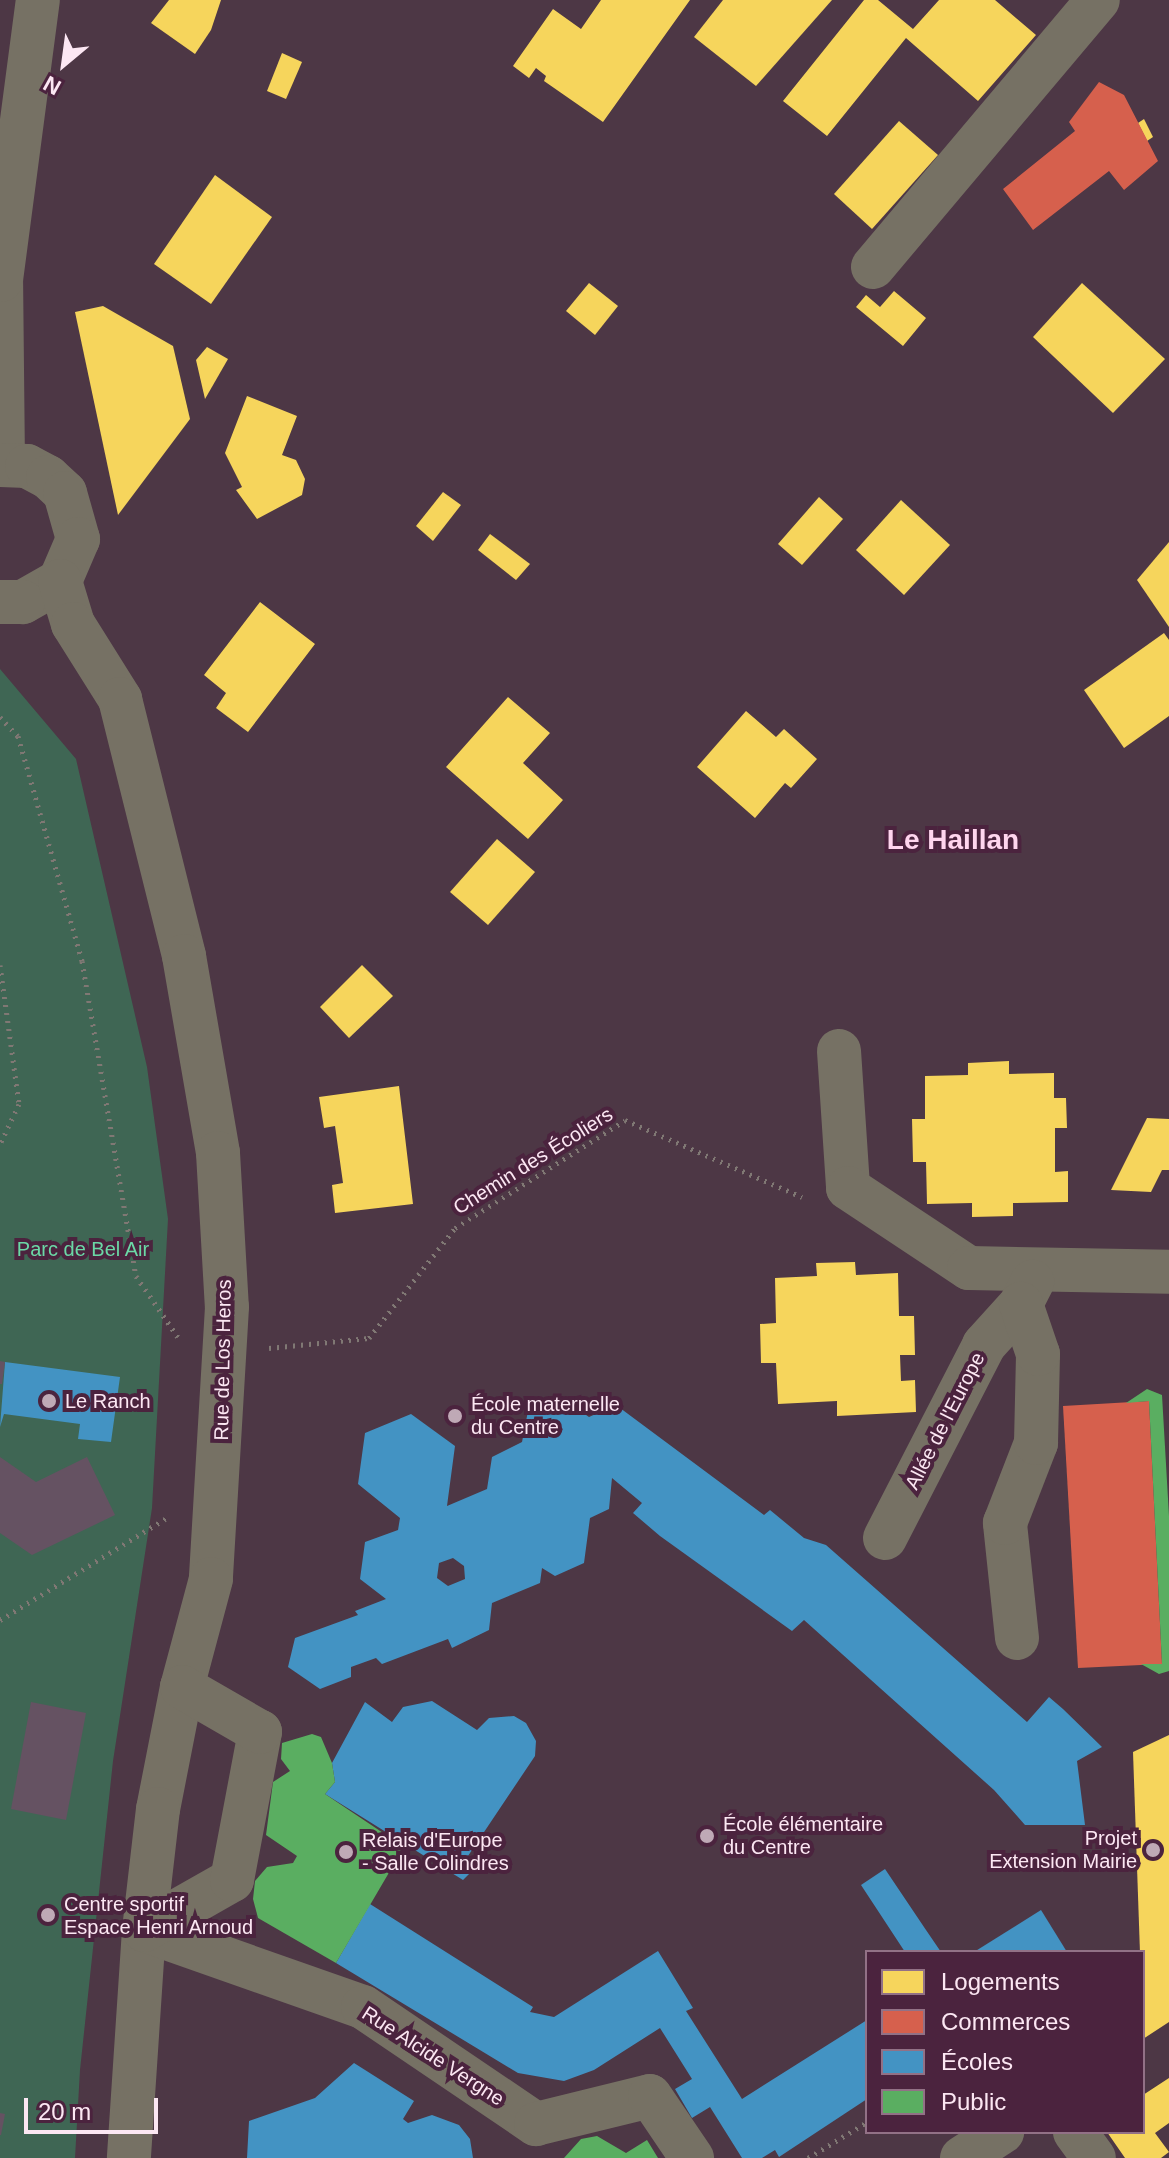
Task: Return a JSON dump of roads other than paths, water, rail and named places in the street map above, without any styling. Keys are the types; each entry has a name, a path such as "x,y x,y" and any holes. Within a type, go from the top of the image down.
{"street":[{"path":"0,602 23,602 60,581 78,539 65,493 27,466 2,465 1,280 38,0"},
{"path":"873,267 1098,0"},
{"name":"Rue de Los Heros","path":"60,581 73,624 120,699 184,956 218,1153 207,1352 211,1579 182,1687 158,1809 144,1930 129,2158"},
{"path":"839,1051 848,1188 969,1268 1030,1287 1169,1272"},
{"path":"1017,1638 1005,1523 1036,1443 1038,1354 1030,1287"},
{"name":"Allée de l'Europe","path":"885,1538 984,1345 1030,1287"},
{"path":"144,1930 232,1880 260,1732 182,1687"},
{"name":"Rue Alcide Vergne","path":"144,1930 363,2007 536,2124 650,2096 692,2158"},
{"path":"962,2158 999,2134"},
{"path":"1076,2134 1094,2158"}],"place":[{"name":"Le Ranch","path":"49,1401"},
{"name":"École maternelle du Centre","path":"455,1416"},
{"name":"École élémentaire du Centre","path":"707,1836"},
{"name":"Projet Extension Mairie","path":"1153,1850"},
{"name":"Relais d'Europe - Salle Colindres","path":"346,1852"},
{"name":"Centre sportif Espace Henri Arnoud","path":"48,1915"}],"district":[{"name":"Le Haillan","path":"953,840"}],"park label":[{"name":"Parc de Bel Air","path":"83,1249"}]}
